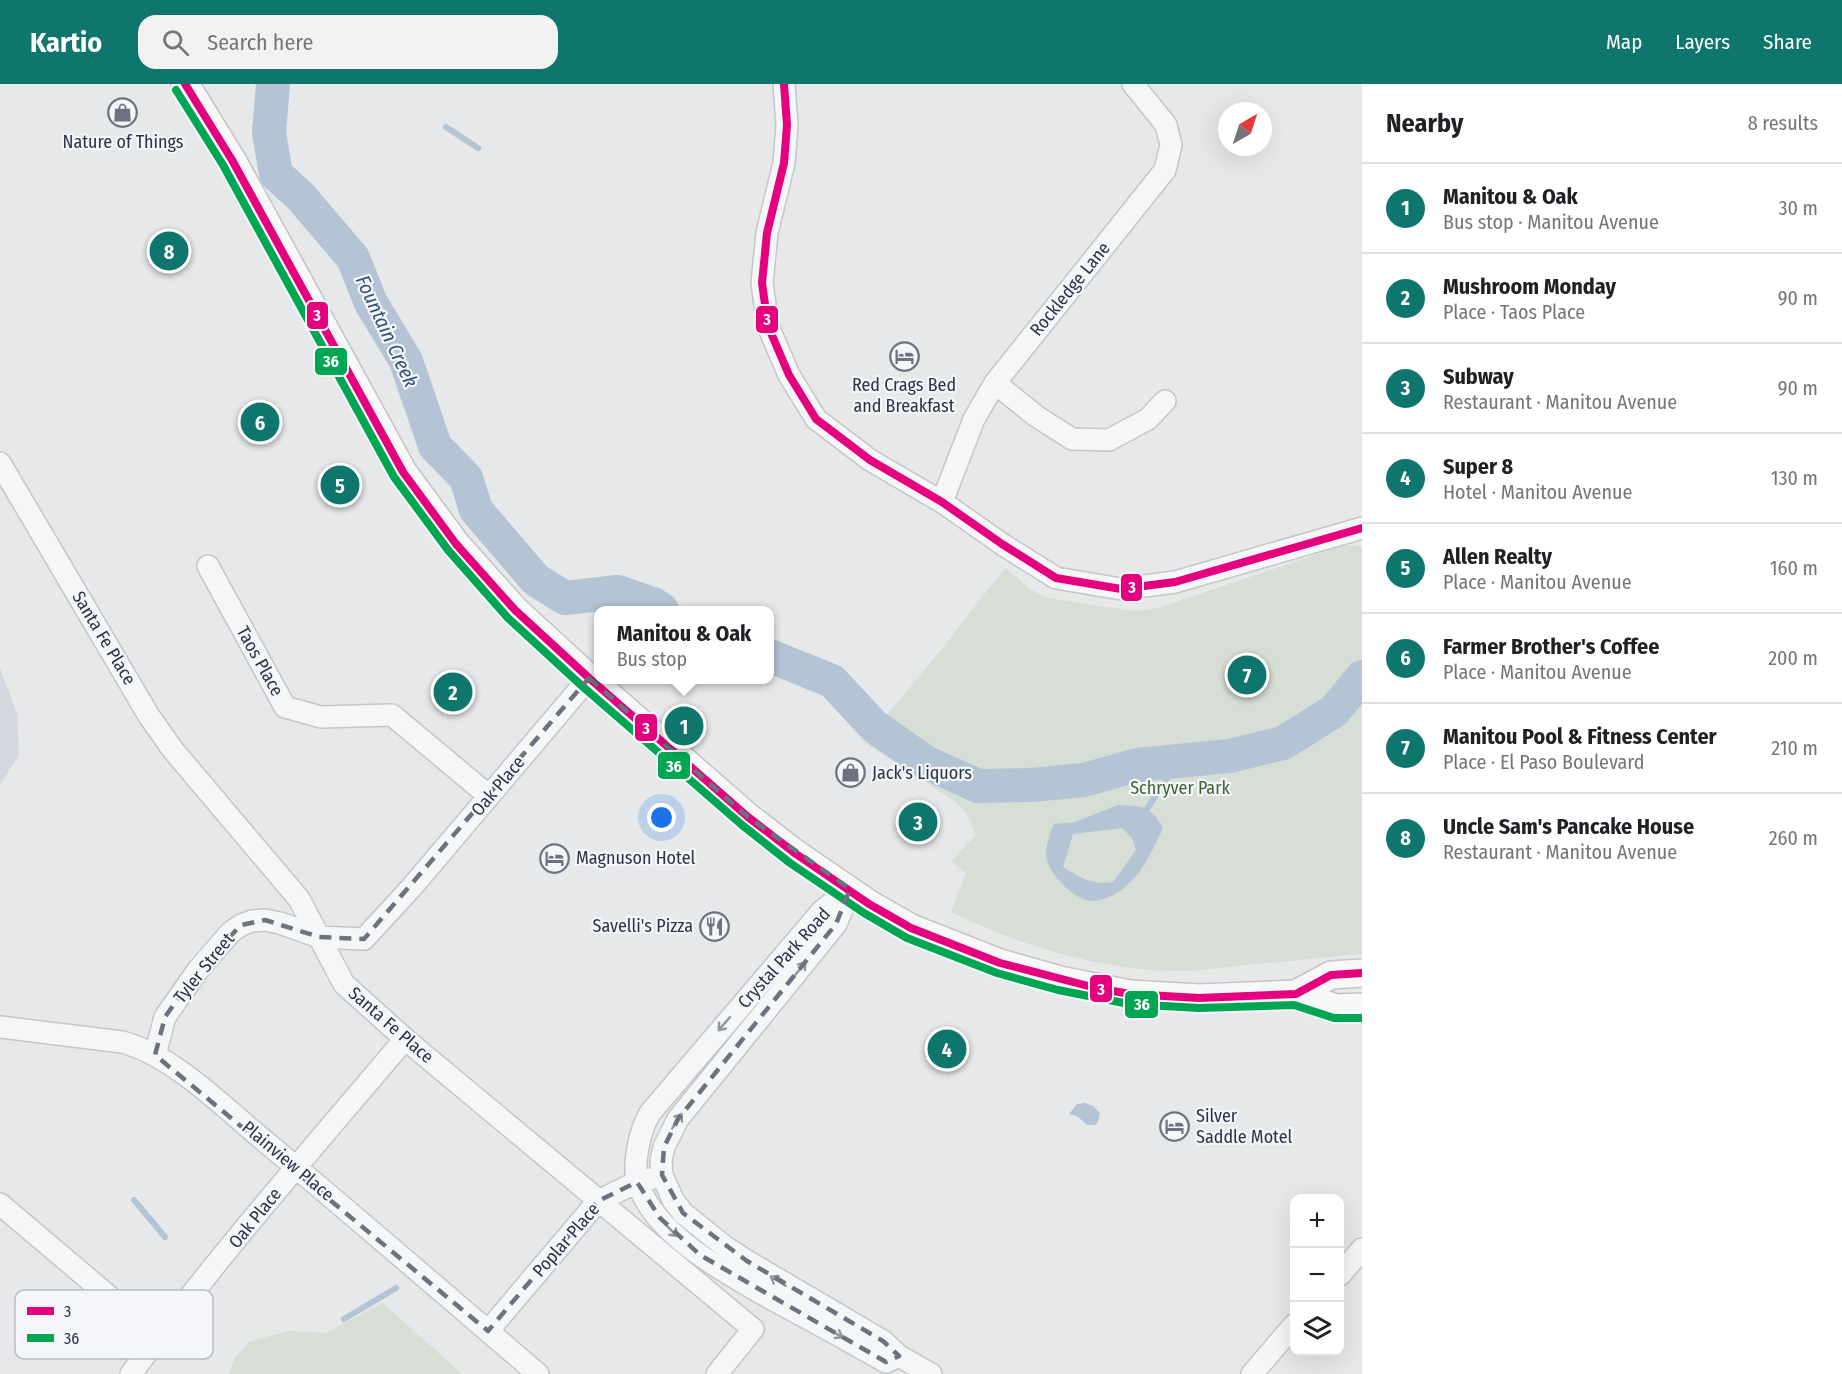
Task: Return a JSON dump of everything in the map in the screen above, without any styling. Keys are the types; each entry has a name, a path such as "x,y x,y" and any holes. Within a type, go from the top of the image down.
{"main road":[{"path":"185,84 232,160 413,488 486,580 515,610 594,682"},
{"path":"596,684 748,817 796,854 869,904 911,928 1000,963 1069,982 1130,994 1188,997 1296,994 1336,1008 1362,1007"},
{"path":"1296,994 1331,975 1362,973"}],"street":[{"path":"784,84 787,125 784,163 767,233 762,283 768,326 789,375 816,419 870,460 942,502 1056,578 1120,589 1175,582 1362,528"},
{"name":"Rockledge Lane","path":"942,502 974,419 995,382 1165,170 1171,145 1166,125 1133,84"},
{"path":"995,382 1036,416 1072,439 1109,440 1148,419 1165,401"},
{"name":"Santa Fe Place","path":"0,463 155,724 173,750 299,899 344,984 405,1039 753,1329 717,1374"},
{"name":"Taos Place","path":"208,566 285,707 321,717 393,715 489,796"},
{"name":"Oak Place","path":"319,937 364,939 411,888 589,678"},
{"name":"Crystal Park Road","path":"850,890 836,924 678,1119 664,1147 661,1161 662,1175 673,1200 683,1213 724,1246 794,1290 883,1341 899,1356 931,1374"},
{"name":"Crystal Park Road","path":"850,890 822,911 650,1113 641,1132 637,1162 638,1182 648,1203 660,1218 672,1232 700,1255 733,1277 886,1362 899,1356"},
{"name":"Tyler Street","path":"155,1055 165,1017 198,970 231,932 252,921 265,920 319,937"},
{"name":"Plainview Place","path":"0,1027 122,1042 141,1047 180,1071 538,1374"},
{"name":"Oak Place","path":"197,1290 296,1167 405,1039"},
{"name":"Poplar Place","path":"488,1331 598,1201 638,1182 662,1175"},
{"path":"0,1204 101,1290"},
{"path":"1344,1270 1362,1249"},
{"path":"1252,1374 1290,1330"},
{"name":"Oak Place","path":"131,1374 142,1359"}],"highlighted area":[{"path":"589,678 748,817 850,889 836,924 678,1119 664,1147 662,1175 683,1213 747,1261 883,1341 899,1356 886,1362 700,1255 660,1218 637,1182 598,1201 488,1331 155,1055 165,1017 198,970 241,925 265,920 319,937 364,939"}],"shaded area":[{"path":"0,668 17,714 19,755 0,785"}],"green space":[{"name":"Schryver Park","path":"1342,546 1362,547 1362,954 1192,971 1125,967 1064,955 1035,946 951,912 966,873 951,861 976,835 966,813 956,802 864,742 932,661 1005,568 1030,589 1047,598 1134,611 1158,608"},
{"path":"383,1303 462,1374 229,1374 235,1358 250,1341 290,1331 326,1333"}],"water":[{"path":"1118,805 1133,806 1145,808 1154,815 1163,828 1143,867 1129,884 1111,896 1093,901 1079,897 1065,886 1053,873 1046,856 1054,824 1075,822","holes":["1122,828 1132,838 1136,850 1113,882 1086,880 1063,867 1073,834"]},
{"path":"1085,1103 1093,1106 1100,1113 1095,1125 1087,1125 1077,1116 1069,1114 1077,1104"}],"waterway":[{"name":"Fountain Creek","path":"273,84 269,133 276,174 301,197 353,258 371,303 406,361 435,446 466,478 476,510 536,580 565,598 618,592 656,606"},
{"path":"446,127 478,148"},
{"name":"Fountain Creek","path":"774,658 832,681 874,726 925,762 978,786 1031,785 1084,780 1137,765 1229,756 1283,743 1334,711 1362,677"},
{"path":"1147,809 1177,763"},
{"path":"134,1200 165,1237"},
{"path":"344,1319 396,1288"}],"transit line":[{"name":"3","path":"185,84 232,160 403,472 456,544 515,610 594,682"},
{"name":"3","path":"784,84 787,125 784,163 767,233 762,283 768,326 789,375 816,419 870,460 942,502 1056,578 1121,589 1175,582 1362,528"},
{"name":"36","path":"176,90 223,165 394,477 448,550 508,618 582,686 742,825 790,863 864,913 907,938 997,973 1058,990 1129,1004 1199,1008 1294,1005 1334,1018 1362,1018"},
{"name":"3","path":"596,684 748,817 796,854 869,904 911,928 1000,963 1096,988 1130,994 1199,998 1296,994 1331,975 1362,973"}],"place":[{"name":"Nature of Things","path":"123,113"},
{"name":"Uncle Sam's Pancake House","path":"169,251"},
{"name":"Red Crags Bed and Breakfast","path":"904,356"},
{"name":"Farmer Brother's Coffee","path":"260,422"},
{"name":"Allen Realty","path":"340,485"},
{"name":"Manitou Pool & Fitness Center","path":"1247,675"},
{"name":"Mushroom Monday","path":"453,692"},
{"name":"Manitou & Oak","path":"684,726"},
{"name":"Jack's Liquors","path":"851,773"},
{"name":"Subway","path":"918,822"},
{"name":"Magnuson Hotel","path":"555,858"},
{"name":"Savelli's Pizza","path":"714,926"},
{"name":"Super 8","path":"947,1049"},
{"name":"Silver Saddle Motel","path":"1175,1126"}]}
